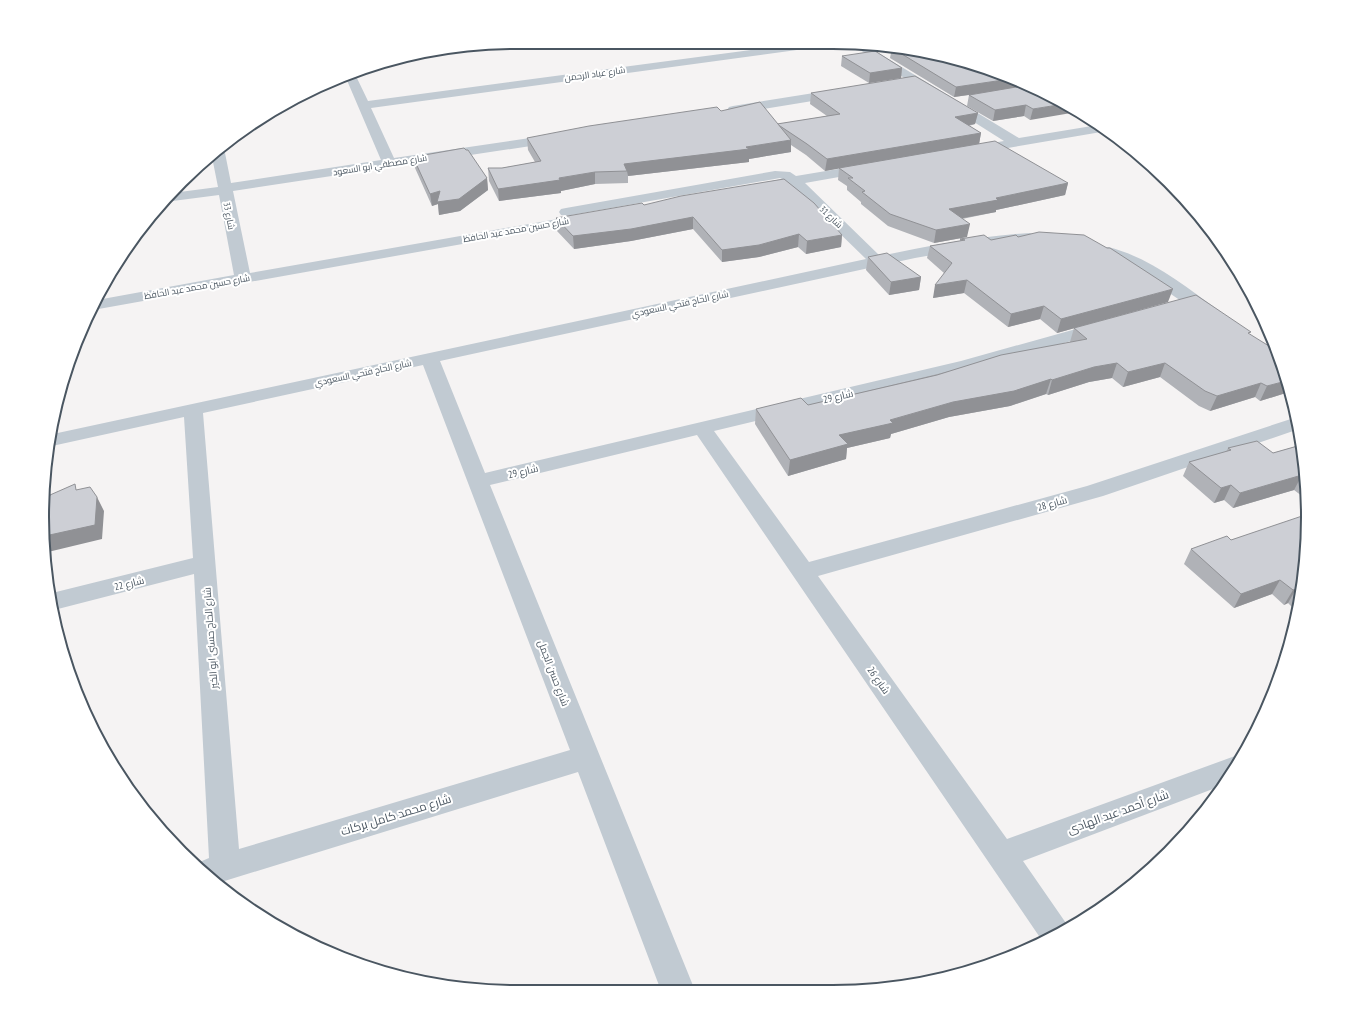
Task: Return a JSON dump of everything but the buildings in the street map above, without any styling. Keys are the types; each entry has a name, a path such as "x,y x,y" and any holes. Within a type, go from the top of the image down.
{"street":[{"name":"شارع عباد الرحمن","path":"364,105 781,49"},
{"path":"865,50 1011,139 1094,129"},
{"path":"353,79 389,163"},
{"path":"899,83 914,81"},
{"path":"724,112 853,91"},
{"path":"952,103 967,101"},
{"path":"961,148 1011,139 1084,123"},
{"name":"شارع مصطفي ابو السعود","path":"176,197 568,136"},
{"name":"شارع 33","path":"219,157 241,274"},
{"name":"شارع حسين محمد عبد الحافظ","path":"105,296 241,274 877,162"},
{"name":"شارع 31","path":"789,178 878,261"},
{"name":"شارع الحاج فتحي السعودي","path":"56,439 966,243 1002,238 1047,238"},
{"path":"1096,247 1122,256 1194,301 1225,323"},
{"name":"شارع حسين محمد عبد الحافظ","path":"100,304 241,274"},
{"path":"1172,307 1194,301"},
{"name":"شارع 29","path":"479,481 966,365 1118,322"},
{"name":"شارع حسن الجمل","path":"430,359 676,985"},
{"name":"شارع الحاج حسنى ابو الخير","path":"192,409 205,563 216,870"},
{"name":"شارع 28","path":"803,572 1095,490 1292,425"},
{"name":"شارع 26","path":"702,428 1053,930"},
{"name":"شارع 22","path":"57,601 205,563"},
{"name":"شارع محمد كامل بركات","path":"216,870 587,757"},
{"name":"شارع أحمد عبد الهادى","path":"1001,855 1225,772"}]}
